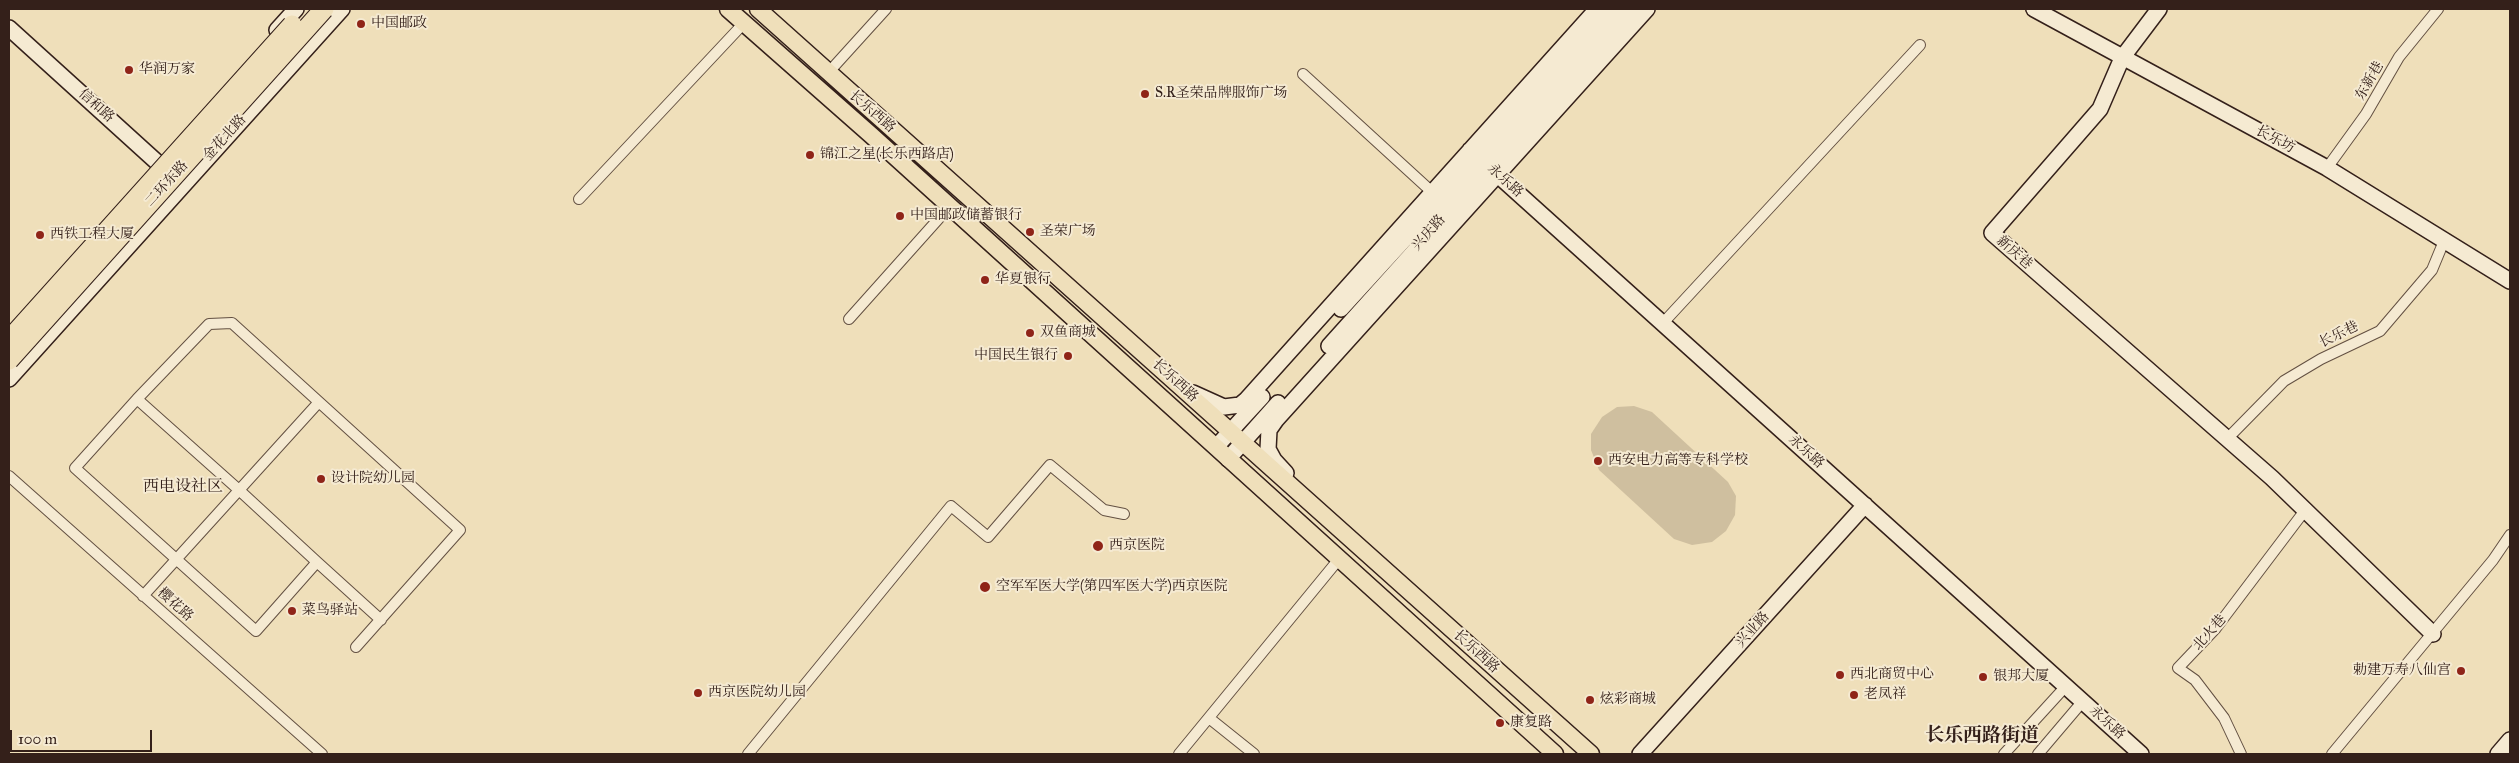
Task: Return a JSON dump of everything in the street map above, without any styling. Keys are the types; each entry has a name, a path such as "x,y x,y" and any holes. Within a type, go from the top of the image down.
{"highway":[{"name":"二环东路","path":"9,340 307,9"},
{"name":"二环东路","path":"9,360 324,9"}],"main road":[{"name":"长乐西路","path":"728,9 950,206 1555,754"},
{"name":"长乐西路","path":"758,9 1591,754"}],"street":[{"path":"9,328 296,9"},
{"name":"金花北路","path":"9,379 342,9"},
{"path":"828,73 886,9"},
{"path":"1310,502 1274,460 1268,449 1269,430 1484,162 1597,9"},
{"name":"兴庆路","path":"1228,459 1279,402 1614,9"},
{"name":"兴庆路","path":"1216,447 1484,162 1632,9"},
{"path":"1179,384 1212,403 1224,407 1240,405 1432,192 1484,162 1647,9"},
{"name":"长乐坊","path":"2034,9 2327,168 2510,282"},
{"name":"新庆巷","path":"2159,9 2122,58 2100,109 1992,233 2227,438"},
{"name":"东新巷","path":"2327,168 2366,114 2399,58 2438,9"},
{"path":"579,200 744,23"},
{"name":"信和路","path":"9,28 183,185"},
{"path":"1664,323 1920,45"},
{"path":"1304,74 1432,192"},
{"name":"永乐路","path":"1484,162 2141,754"},
{"path":"849,320 950,206"},
{"name":"长乐巷","path":"2227,438 2284,381 2321,359 2380,331 2432,270 2444,241"},
{"path":"317,562 256,631 75,468 137,399 209,324 232,323 460,530 356,647"},
{"path":"1279,402 1303,390"},
{"path":"137,399 380,620"},
{"path":"144,596 319,402"},
{"path":"2227,438 2306,509 2432,634"},
{"path":"748,754 951,506 988,537 1050,465 1104,510 1124,514"},
{"name":"樱花路","path":"9,476 322,754"},
{"name":"兴业路","path":"1640,754 1865,505"},
{"name":"北火巷","path":"2241,754 2224,718 2195,680 2178,668 2216,628 2306,509"},
{"path":"2332,754 2493,560 2510,535"},
{"path":"1179,754 1339,559"},
{"path":"2004,754 2066,686"},
{"path":"2038,754 2083,701"},
{"path":"1209,718 1254,754"},
{"path":"2498,754 2510,740"}],"shaded area":[{"path":"1634,406 1652,412 1728,482 1736,496 1735,515 1726,531 1712,542 1692,545 1674,539 1599,470 1591,450 1591,434 1602,417 1617,407"}],"place":[{"name":"中国邮政","path":"361,24"},
{"name":"华润万家","path":"129,70"},
{"name":"S.R圣荣品牌服饰广场","path":"1145,94"},
{"name":"锦江之星(长乐西路店)","path":"810,155"},
{"name":"中国邮政储蓄银行","path":"900,216"},
{"name":"圣荣广场","path":"1030,232"},
{"name":"西铁工程大厦","path":"40,235"},
{"name":"华夏银行","path":"985,280"},
{"name":"双鱼商城","path":"1030,333"},
{"name":"中国民生银行","path":"1068,356"},
{"name":"西安电力高等专科学校","path":"1598,461"},
{"name":"设计院幼儿园","path":"321,479"},
{"name":"西京医院","path":"1098,546"},
{"name":"空军军医大学(第四军医大学)西京医院","path":"985,587"},
{"name":"菜鸟驿站","path":"292,611"},
{"name":"勅建万寿八仙宫","path":"2461,671"},
{"name":"西北商贸中心","path":"1840,675"},
{"name":"银邦大厦","path":"1983,677"},
{"name":"西京医院幼儿园","path":"698,693"},
{"name":"老凤祥","path":"1854,695"},
{"name":"炫彩商城","path":"1590,700"},
{"name":"康复路","path":"1500,723"}],"district":[{"name":"西电设社区","path":"183,487"},
{"name":"长乐西路街道","path":"1982,736"}]}
